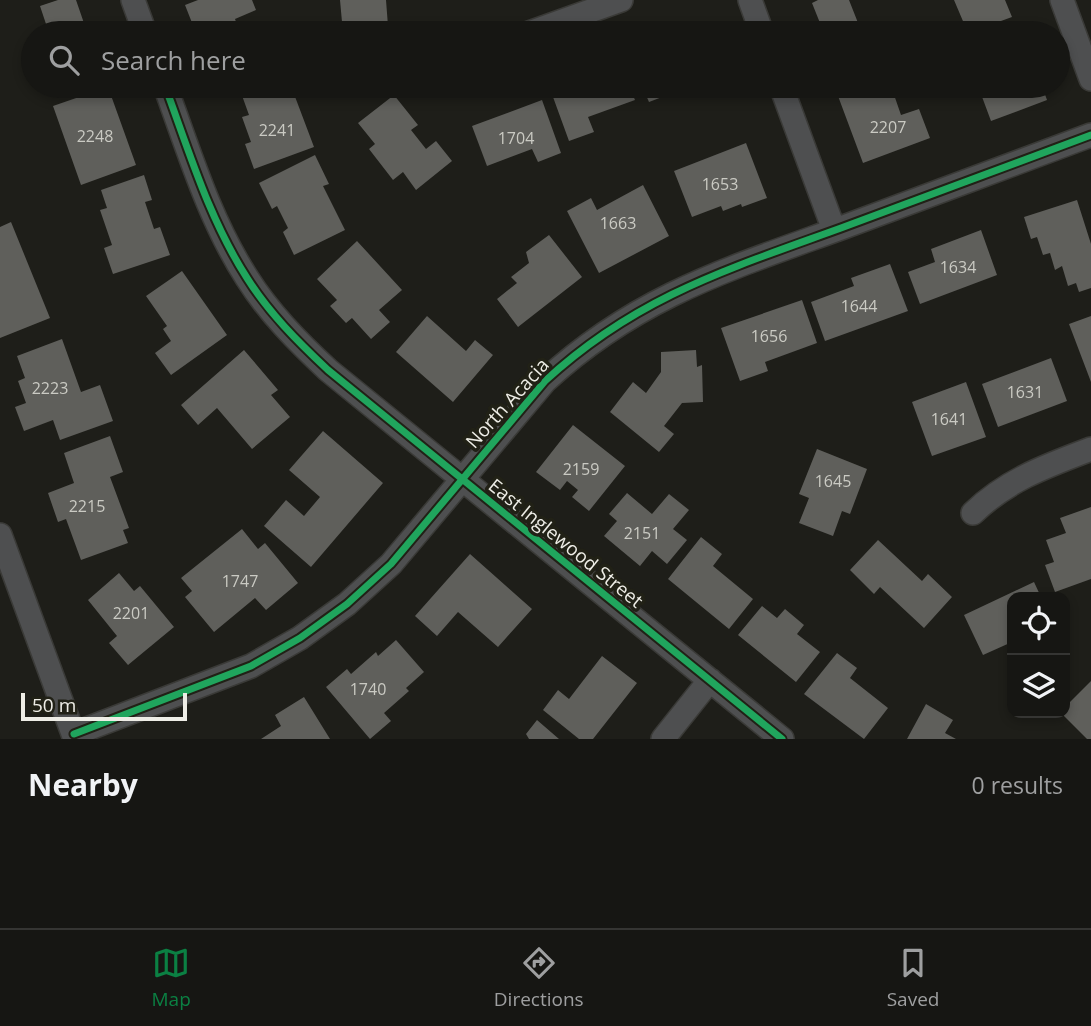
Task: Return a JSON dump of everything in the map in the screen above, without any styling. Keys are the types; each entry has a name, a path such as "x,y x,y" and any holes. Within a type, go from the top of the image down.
{"street":[{"path":"133,0 141,21"},
{"path":"562,21 621,0"},
{"path":"750,0 758,21"},
{"path":"1062,0 1070,21"},
{"path":"1070,22 1091,79"},
{"name":"East Inglewood Street","path":"169,98 216,222 248,279 267,306 328,370 782,739"},
{"path":"785,98 834,230"},
{"name":"North Acacia","path":"75,737 226,677 300,638 347,604 391,564 545,381 572,356 628,316 692,283 1091,135"},
{"path":"973,513 1009,483 1091,449"},
{"path":"0,535 75,737"},
{"path":"663,739 710,680"}],"building":[{"path":"58,0 76,0 83,21 45,21 40,6"},
{"path":"198,0 252,0 256,10 236,21 191,21 185,5"},
{"path":"340,0 386,0 388,21 342,21"},
{"path":"818,0 849,0 857,21 819,21 812,3"},
{"path":"954,0 1005,0 1012,17 1001,21 963,21"},
{"path":"76,98 112,98 136,165 81,185 53,106"},
{"path":"243,98 296,98 314,147 254,169 245,144 251,142 242,117 249,115"},
{"path":"390,98 396,98 418,125 411,130 426,149 436,141 452,161 416,190 403,172 393,180 369,149 375,144 358,123"},
{"path":"553,98 634,98 635,100 588,117 594,132 569,141"},
{"path":"839,98 895,98 901,115 919,109 930,138 863,163"},
{"path":"982,98 1046,98 1047,100 991,121"},
{"path":"542,100 561,153 538,162 532,149 487,166 472,126"},
{"path":"746,143 767,198 723,211 721,206 692,217 674,171"},
{"path":"315,155 329,184 323,186 345,230 294,255 283,232 288,228 277,206 272,209 259,183"},
{"path":"144,175 152,200 145,202 154,229 160,227 170,255 113,274 104,248 112,245 100,210 107,208 101,190"},
{"path":"643,185 669,236 599,273 567,211 591,198 597,210"},
{"path":"1077,200 1091,244 1091,288 1079,292 1076,283 1068,286 1062,266 1055,270 1050,253 1043,255 1037,237 1031,239 1024,217"},
{"path":"11,222 50,318 0,338 0,227"},
{"path":"981,230 997,275 920,304 908,272 935,262 931,249"},
{"path":"549,235 582,277 518,327 497,299 517,283 511,277 529,263 526,252"},
{"path":"357,241 402,290 379,310 390,322 371,339 352,318 346,323 330,306 337,300 317,279"},
{"path":"890,264 908,311 825,341 811,302 854,286 851,278"},
{"path":"182,271 227,335 171,375 155,353 171,341 163,329 167,326 146,296"},
{"path":"802,300 817,343 765,362 768,371 740,381 721,328"},
{"path":"427,316 466,351 475,340 493,355 453,402 396,352"},
{"path":"1091,316 1091,382 1069,324"},
{"path":"62,339 81,392 100,385 113,421 60,440 53,420 24,431 15,407 26,403 18,381 25,378 17,356"},
{"path":"244,350 278,390 271,395 290,417 252,449 217,408 198,425 181,405"},
{"path":"696,350 697,367 702,365 703,402 682,403 664,426 674,434 659,452 610,412 633,382 646,393 661,372 661,352"},
{"path":"1051,358 1067,401 998,427 982,384"},
{"path":"966,382 986,437 932,456 912,402"},
{"path":"573,425 625,466 589,511 572,497 578,490 567,481 560,490 536,472"},
{"path":"323,431 383,483 311,567 264,526 286,500 304,516 320,497 289,470"},
{"path":"110,436 123,472 110,477 129,528 123,530 128,543 81,560 66,519 58,522 48,493 74,483 64,453"},
{"path":"817,449 867,469 850,514 842,511 833,536 799,523 809,498 799,494"},
{"path":"627,493 652,514 669,494 689,510 673,529 687,540 667,564 652,551 640,566 604,536 617,521 609,514"},
{"path":"1091,507 1091,579 1055,592 1045,565 1054,562 1046,540 1066,533 1060,518"},
{"path":"242,529 258,549 265,543 298,583 266,610 255,598 214,632 185,597 192,591 181,578"},
{"path":"701,537 722,554 713,566 753,599 729,629 668,579"},
{"path":"878,540 922,581 928,574 952,597 924,628 880,587 874,594 850,570"},
{"path":"470,554 532,609 498,647 458,612 437,636 415,616"},
{"path":"119,573 134,591 140,586 174,627 128,665 109,643 117,636 88,600"},
{"path":"1034,582 1039,592 1013,592"},
{"path":"1007,595 1007,644 983,655 964,615"},
{"path":"762,606 777,618 785,609 804,625 797,634 820,652 796,682 738,635"},
{"path":"396,640 424,672 406,688 409,691 384,713 391,721 370,739 326,687 347,669 351,674 376,652 378,656"},
{"path":"837,653 857,668 850,678 888,708 864,739 804,694"},
{"path":"602,656 637,683 593,739 579,739 543,710 558,690 569,699"},
{"path":"1091,681 1091,739 1087,739 1066,718 1070,718 1070,702"},
{"path":"304,697 330,739 261,739 281,726 275,715"},
{"path":"926,704 953,720 945,733 956,739 907,739"},
{"path":"537,720 559,739 529,739 526,734"}],"cycle path":[{"path":"169,98 201,184 234,255 256,291 295,338 328,370 782,739"},
{"path":"74,734 251,666 300,638 347,604 391,564 545,381 579,352 649,306 760,257 1091,135"}]}
